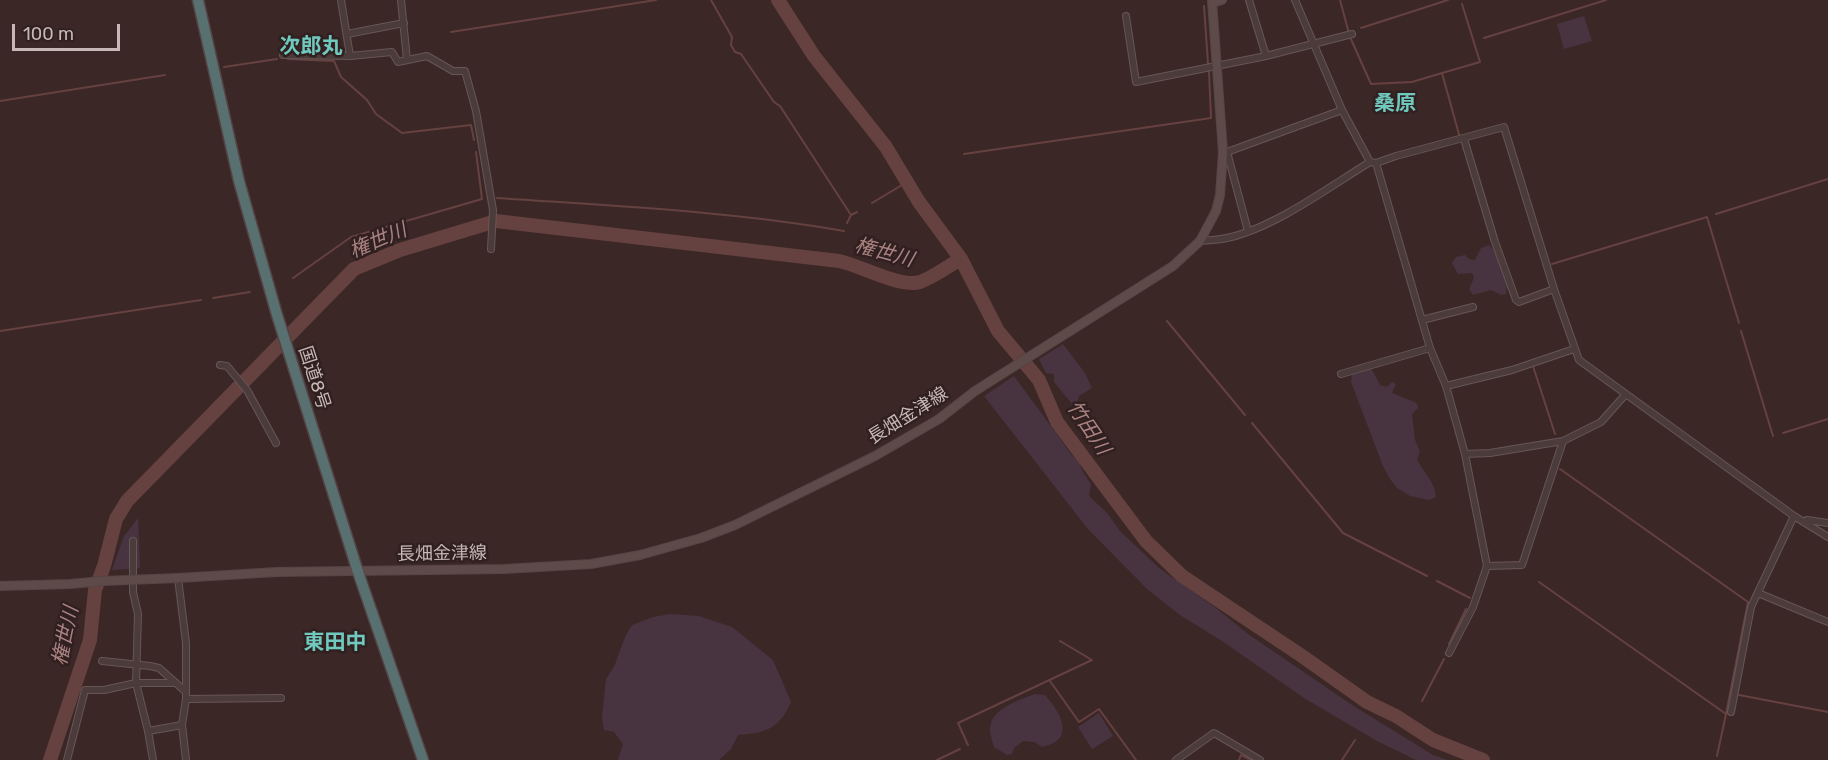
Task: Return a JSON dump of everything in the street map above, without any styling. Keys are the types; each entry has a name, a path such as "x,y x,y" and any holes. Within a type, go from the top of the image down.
{"highway":[{"name":"国道8号","path":"198,0 239,181 277,315 358,572 423,760"}],"main road":[{"path":"1212,1 1222,0"},
{"name":"長畑金津線","path":"0,586 277,572 358,572 591,564 676,546 735,525 875,456 939,419 975,391 1173,266 1200,241 1216,211 1225,152 1215,67 1212,1"}],"street":[{"path":"341,0 350,56"},
{"path":"400,0 407,60"},
{"path":"1249,0 1266,56"},
{"path":"1295,0 1342,110 1373,162 1430,348 1446,386 1466,454 1488,566 1473,607 1449,653"},
{"path":"1126,16 1136,82 1266,56 1352,33"},
{"path":"347,34 404,23"},
{"path":"283,56 350,56 392,52 398,62 427,56 453,71 465,72 476,111 493,210 491,249"},
{"path":"1248,231 1225,152 1342,110"},
{"path":"1200,241 1227,238 1279,217 1373,162 1504,127 1554,289 1579,360 1794,516 1828,537"},
{"path":"1464,139 1516,300 1519,302 1554,289"},
{"path":"1422,320 1473,307"},
{"path":"1341,374 1430,348"},
{"path":"1446,386 1512,370 1574,349"},
{"path":"220,365 227,366 247,390 276,442"},
{"path":"1466,454 1490,453 1563,441 1601,422 1625,395"},
{"path":"1488,566 1522,565 1563,441"},
{"path":"1731,712 1751,608 1794,516"},
{"path":"1803,520 1828,524"},
{"path":"132,542 133,592 138,614 136,683 153,760"},
{"path":"178,578 186,643 186,696 182,725 186,760"},
{"path":"1758,593 1828,622"},
{"path":"102,661 159,668 176,683 186,696"},
{"path":"68,760 85,690 104,690 136,683 176,683"},
{"path":"186,696 281,698"},
{"path":"148,731 182,725"},
{"path":"1176,760 1214,733 1260,760"}],"shaded area":[{"path":"1584,16 1592,41 1564,49 1557,24"},
{"path":"1489,245 1498,254 1507,289 1506,294 1501,295 1491,290 1473,295 1469,289 1474,278 1472,273 1458,274 1452,263 1456,257 1465,255 1475,260 1481,248"},
{"path":"1063,344 1085,373 1092,388 1079,396 1073,405 1054,382 1054,374 1046,373 1039,359"},
{"path":"1371,368 1380,385 1387,387 1392,382 1396,384 1392,393 1417,403 1418,408 1412,414 1415,440 1420,451 1417,460 1432,483 1436,497 1429,500 1410,496 1397,488 1383,466 1351,382 1352,374"},
{"path":"1014,376 1079,463 1091,484 1089,496 1107,513 1120,531 1159,568 1216,608 1248,634 1352,705 1433,755 1448,760 1416,760 1377,741 1304,698 1180,615 1147,589 1088,529 984,396"},
{"path":"138,518 140,568 112,570 124,536"},
{"path":"670,614 699,616 732,627 773,660 791,702 776,724 764,731 738,735 731,749 719,760 618,760 623,744 614,732 604,730 602,717 606,679 614,667 632,625 653,617"},
{"path":"1035,694 1045,695 1056,710 1063,726 1059,739 1053,744 1042,747 1035,742 1023,741 1014,748 1012,754 1007,755 994,747 990,732 991,723 1003,708"},
{"path":"1099,713 1113,736 1092,749 1078,727"}],"waterway":[{"path":"451,32 656,0"},
{"path":"711,0 732,37 731,45 735,52 741,54 774,102 780,106 851,215 847,223"},
{"name":"竹田川","path":"778,0 814,56 886,147 919,202 961,259 998,331 1039,380 1057,422 1146,541 1182,576 1367,702 1396,716 1433,740 1483,760"},
{"path":"1340,0 1350,37 1371,84 1412,82 1442,73 1460,138"},
{"path":"1361,28 1448,0"},
{"path":"1484,38 1606,0"},
{"path":"1442,73 1480,62 1462,4"},
{"path":"1204,6 1208,64"},
{"path":"224,67 277,59"},
{"path":"288,59 334,61 341,77 367,100 376,114 402,133 471,125 474,140"},
{"path":"964,154 1211,118 1209,72"},
{"path":"0,101 165,75"},
{"path":"293,278 351,237 482,199 476,152"},
{"path":"1716,214 1828,179"},
{"path":"872,203 907,182"},
{"path":"497,198 714,214 844,231"},
{"path":"851,215 857,212"},
{"path":"1552,264 1707,217 1739,323"},
{"name":"権世川","path":"50,760 90,640 95,590 104,566 116,519 127,501 354,269 400,250 496,221 839,261 892,279 912,283 925,280 961,259"},
{"path":"213,298 250,292"},
{"path":"0,331 201,300"},
{"path":"1167,321 1245,415"},
{"path":"1741,331 1773,436"},
{"path":"1533,366 1555,434"},
{"path":"1783,433 1828,419"},
{"path":"1252,423 1343,533 1427,576"},
{"path":"1560,469 1748,602 1726,714"},
{"path":"1437,581 1470,598"},
{"path":"1539,582 1726,714 1717,756"},
{"path":"1449,644 1466,609"},
{"path":"968,745 958,723 1092,660 1060,641"},
{"path":"1422,701 1444,659"},
{"path":"1050,681 1079,722 1099,709 1136,760"},
{"path":"1739,695 1828,712"},
{"path":"1342,760 1355,740"},
{"path":"937,760 960,749"},
{"path":"1239,760 1241,755 1251,760"}],"district":[{"name":"次郎丸","path":"311,47"},
{"name":"桑原","path":"1395,104"},
{"name":"東田中","path":"335,643"}]}
